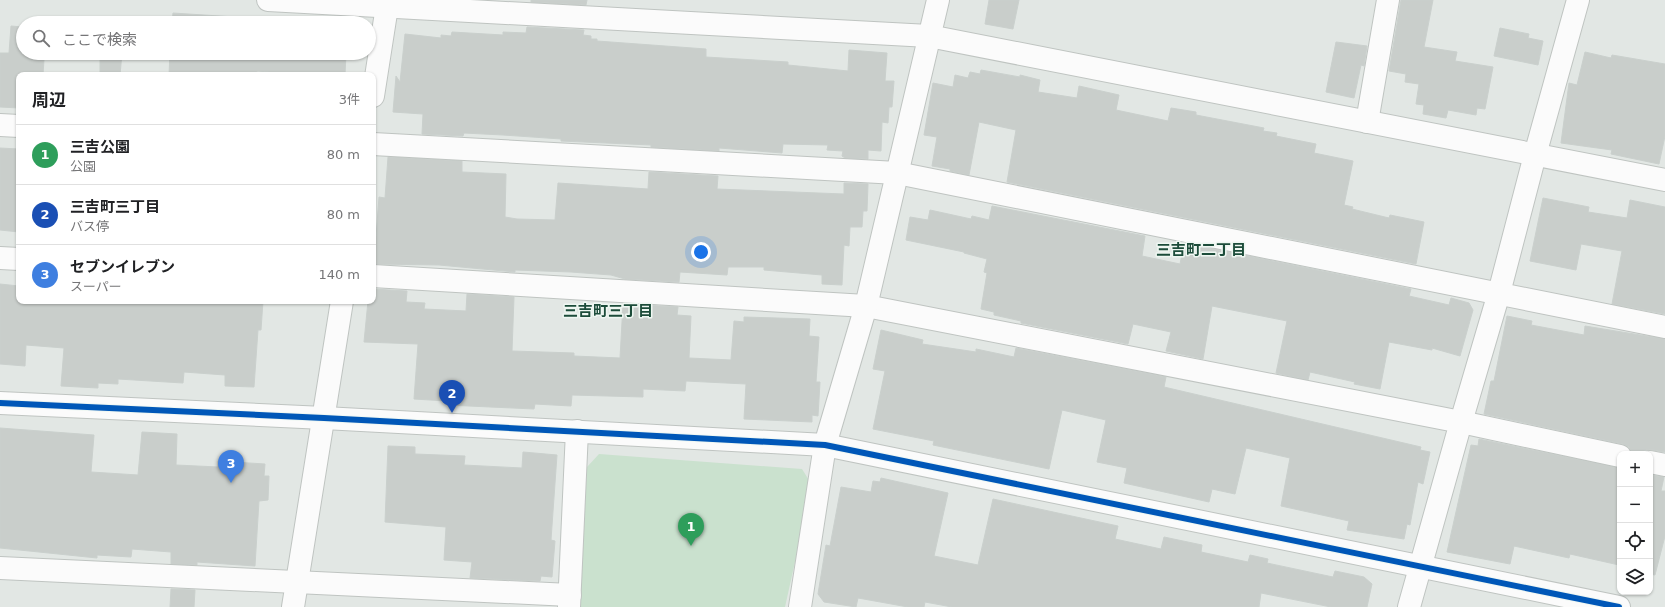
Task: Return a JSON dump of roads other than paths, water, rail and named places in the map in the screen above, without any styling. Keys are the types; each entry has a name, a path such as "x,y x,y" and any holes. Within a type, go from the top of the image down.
{"street":[{"path":"268,0 388,4 929,36 1665,180"},
{"path":"800,607 825,445 866,306 938,0"},
{"path":"1367,122 1388,0"},
{"path":"1409,607 1499,294 1535,155 1578,0"},
{"path":"376,78 388,4"},
{"path":"0,125 16,126"},
{"path":"376,144 897,173 1665,327"},
{"path":"0,258 16,259"},
{"path":"376,276 866,306 1461,422 1617,455"},
{"path":"293,607 342,304"},
{"path":"0,403 324,418 825,445 1619,607"},
{"path":"0,568 297,581 570,601 577,431"},
{"path":"1653,463 1665,465"}],"place":[{"name":"三吉町三丁目","path":"452,413"},
{"name":"セブンイレブン","path":"231,483"},
{"name":"三吉公園","path":"691,546"}],"district":[{"name":"三吉町二丁目","path":"1201,250"},
{"name":"三吉町三丁目","path":"608,311"}]}
